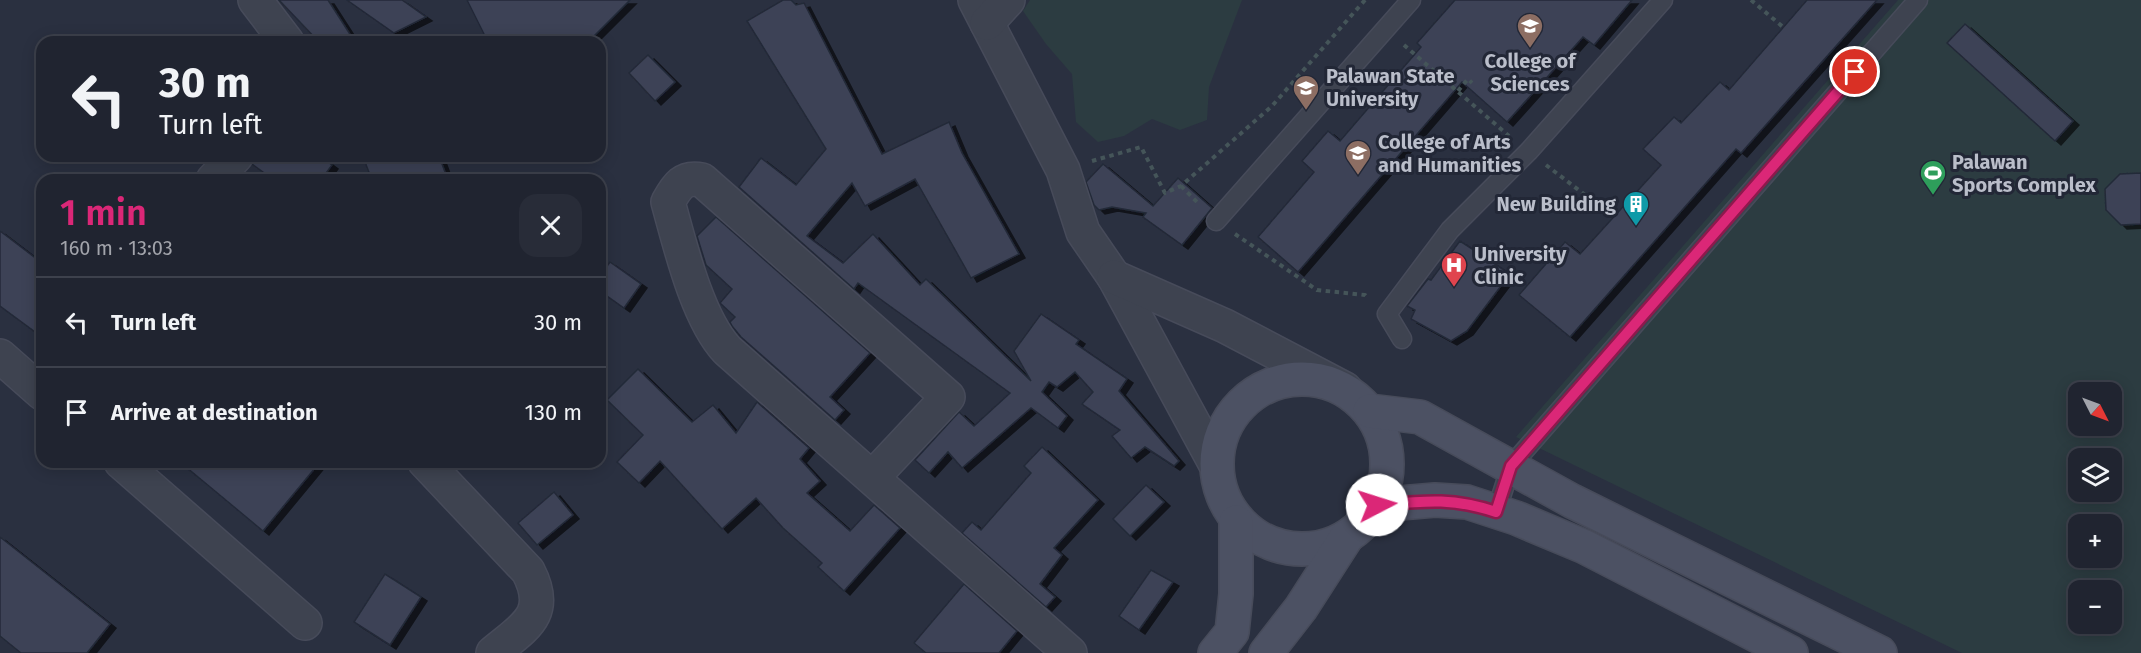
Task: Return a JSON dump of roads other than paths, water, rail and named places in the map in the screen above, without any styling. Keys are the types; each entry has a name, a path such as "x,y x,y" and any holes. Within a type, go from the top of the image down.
{"street":[{"path":"255,0 282,36"},
{"path":"990,8 1063,170 1083,232 1114,277 1215,463 1223,501 1236,522 1278,547 1313,549 1346,538"},
{"path":"219,174 230,162"},
{"path":"872,478 948,397 702,180 693,178 678,184 668,202 681,248 714,336 872,478 1070,653"},
{"path":"1114,277 1225,326 1345,389 1370,411 1385,441 1387,474 1377,505 1363,523 1346,538 1301,608 1266,653"},
{"path":"0,356 36,388"},
{"path":"1215,463 1223,428 1245,399 1276,382 1311,378 1345,389"},
{"path":"1370,411 1420,417 1572,501 1880,653"},
{"path":"128,468 305,623"},
{"path":"431,468 528,571 538,590 536,608 528,624 493,653"},
{"path":"1377,505 1435,500 1467,502 1496,512 1585,547 1791,653"},
{"path":"1215,653 1232,632 1236,594 1236,522"}],"lane":[{"path":"1216,220 1411,0"},
{"path":"1402,339 1388,314 1450,230 1529,152 1663,0"},
{"path":"1496,512 1511,466 1918,0"}],"place":[{"name":"College of Sciences","path":"1530,49"},
{"name":"Palawan State University","path":"1306,111"},
{"name":"College of Arts and Humanities","path":"1358,176"},
{"name":"Palawan Sports Complex","path":"1933,196"},
{"name":"New Building","path":"1636,227"},
{"name":"University Clinic","path":"1454,288"}]}
